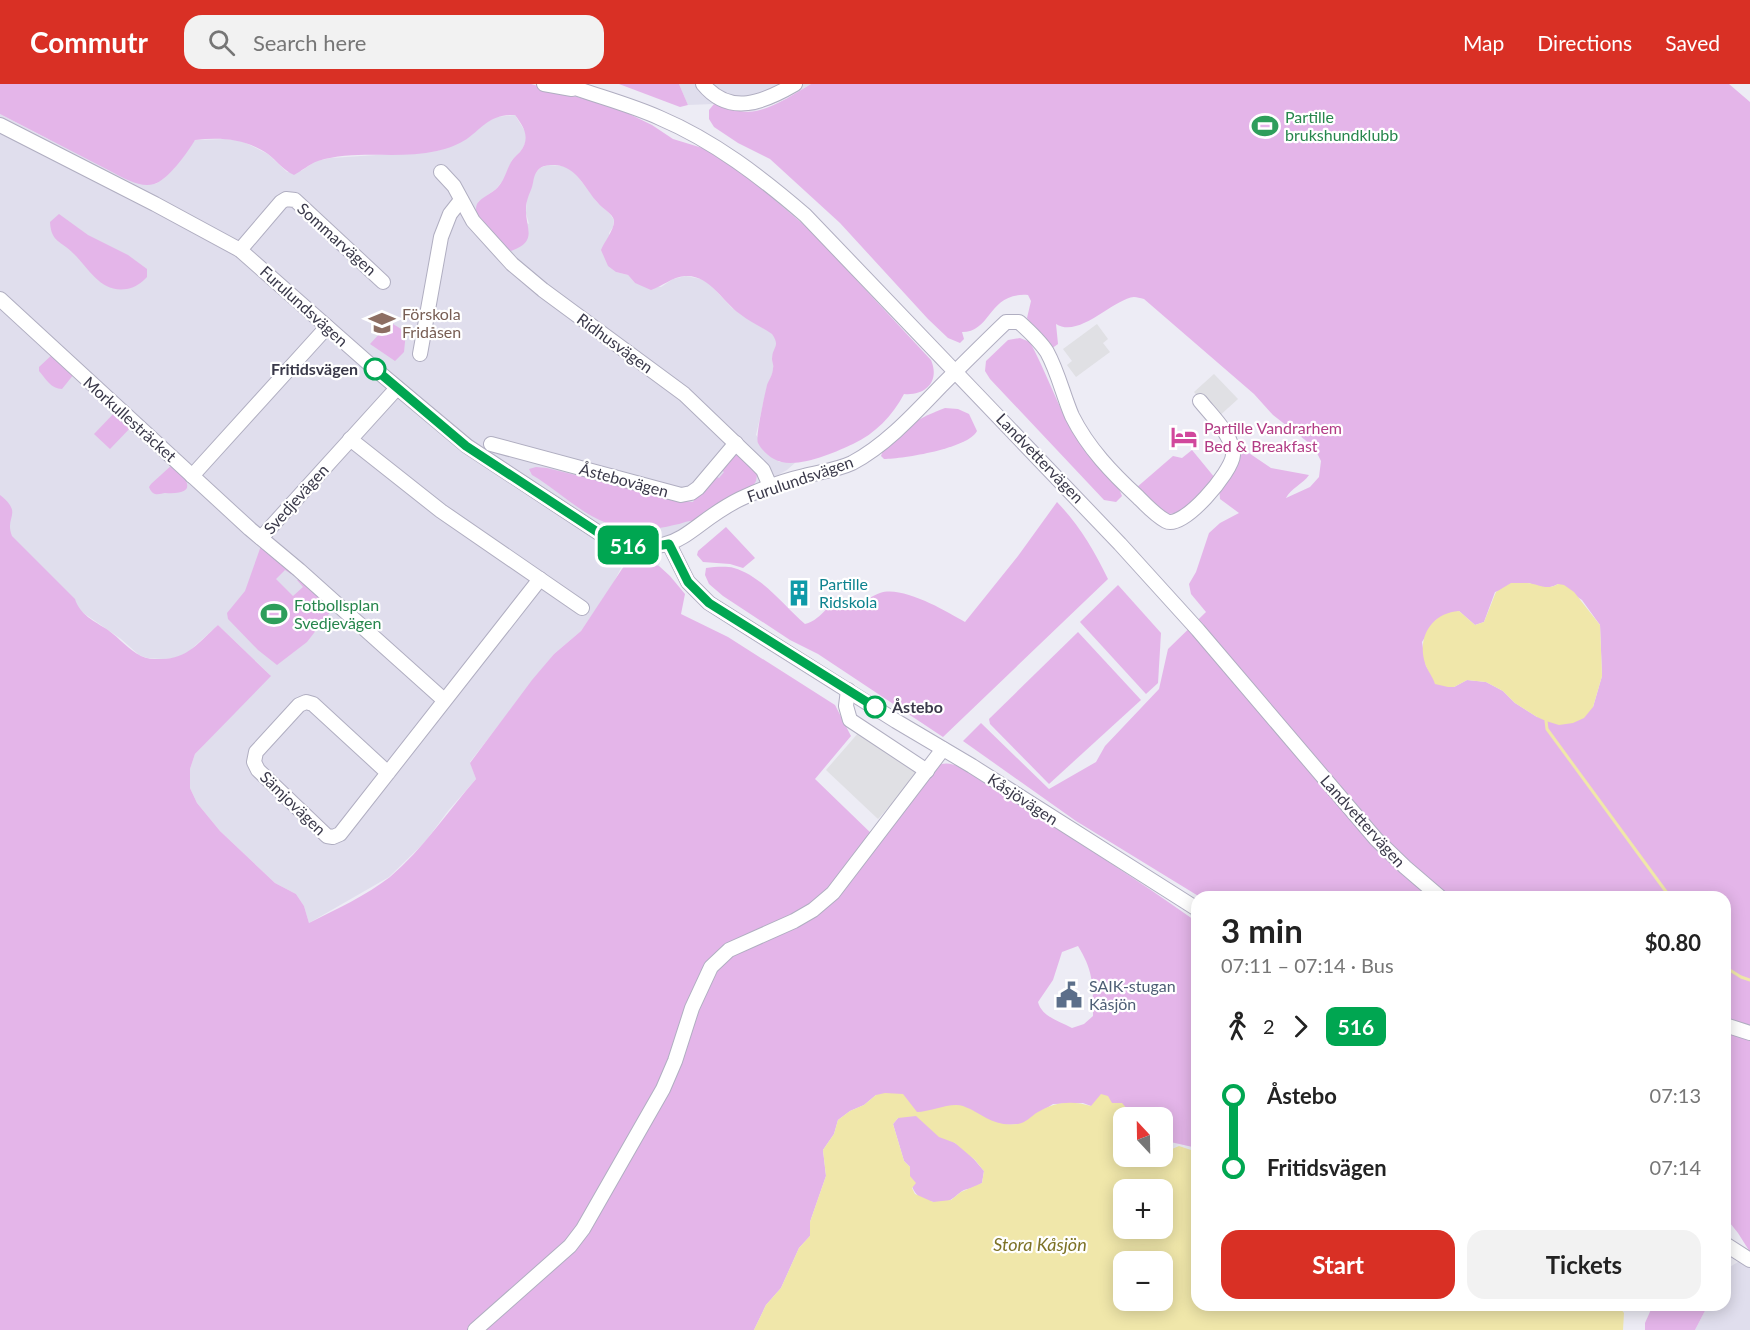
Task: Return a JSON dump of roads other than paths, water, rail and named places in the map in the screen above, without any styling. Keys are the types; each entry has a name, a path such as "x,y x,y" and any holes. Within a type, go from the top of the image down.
{"street":[{"name":"Landvettervägen","path":"544,84 582,91"},
{"name":"Landvettervägen","path":"564,84 662,119 702,139 749,169 805,215 1088,508 1376,839 1433,891"},
{"path":"703,84 719,98 728,102 747,104 766,99 795,84"},
{"name":"Furulundsvägen","path":"0,125 156,204 240,250 466,446 605,537 628,546 645,548 669,544 684,537 737,501 770,486 841,467 866,455 916,412 956,371"},
{"name":"Ridhusvägen","path":"441,172 454,186 473,220 505,257 524,275 684,394 763,470 770,486"},
{"name":"Sommarvägen","path":"240,250 280,202 290,198 342,241 383,282"},
{"path":"420,354 441,237 450,214 461,200"},
{"name":"Morkullesträcket","path":"0,300 261,538"},
{"path":"956,371 1006,322 1019,322 1046,351 1072,415 1098,457 1148,507 1167,522 1173,523 1188,514 1218,482 1231,463 1228,440 1200,401"},
{"path":"192,476 327,327"},
{"name":"Svedjevägen","path":"398,388 261,538 444,700"},
{"path":"350,439 441,511 582,609"},
{"name":"Åstebovägen","path":"492,444 681,495 691,493 698,488 735,443"},
{"name":"Kåsjövägen","path":"669,544 688,582 709,603 1191,905"},
{"name":"Sämjovägen","path":"388,772 314,704 306,702 299,705 254,757 258,770 330,837 340,834 540,579"},
{"path":"848,690 846,706 850,720 927,771"},
{"path":"475,1330 570,1246 583,1228 663,1089 675,1061 692,1008 711,967 729,950 794,921 813,910 833,893 943,749"},
{"path":"1731,1027 1750,1033"},
{"path":"1731,1248 1750,1260"}],"water":[{"path":"1511,583 1527,583 1546,587 1564,585 1574,592 1600,625 1602,676 1593,707 1584,718 1573,723 1559,725 1546,721 1515,703 1503,691 1486,682 1467,680 1454,687 1435,684 1423,654 1428,628 1441,616 1459,611 1475,625 1484,622 1496,592"},
{"name":"Stora Kåsjön","path":"903,1094 917,1112 958,1105 1001,1124 1018,1124 1057,1104 1077,1103 1091,1106 1101,1094 1108,1096 1112,1103 1122,1103 1125,1107 1113,1107 1113,1167 1173,1167 1173,1149 1179,1146 1191,1150 1191,1311 1622,1311 1623,1330 754,1330 766,1305 781,1288 799,1248 810,1236 810,1222 826,1176 823,1150 834,1134 838,1120 864,1105 876,1095","holes":["916,1116 939,1137 955,1143 984,1171 982,1183 961,1192 951,1200 933,1202 915,1194 912,1188 916,1183 910,1176 910,1167 904,1161 893,1124 898,1118"]}],"waterway":[{"path":"1546,721 1547,729 1666,891"},
{"path":"1731,971 1750,980"}],"place":[{"name":"Partille brukshundklubb","path":"1265,126"},
{"name":"Förskola Fridåsen","path":"382,323"},
{"name":"Fritidsvägen","path":"375,369"},
{"name":"Partille Vandrarhem Bed & Breakfast","path":"1184,437"},
{"name":"Partille Ridskola","path":"799,593"},
{"name":"Fotbollsplan Svedjevägen","path":"274,614"},
{"name":"Åstebo","path":"875,707"},
{"name":"SAIK-stugan Kåsjön","path":"1069,995"}]}
